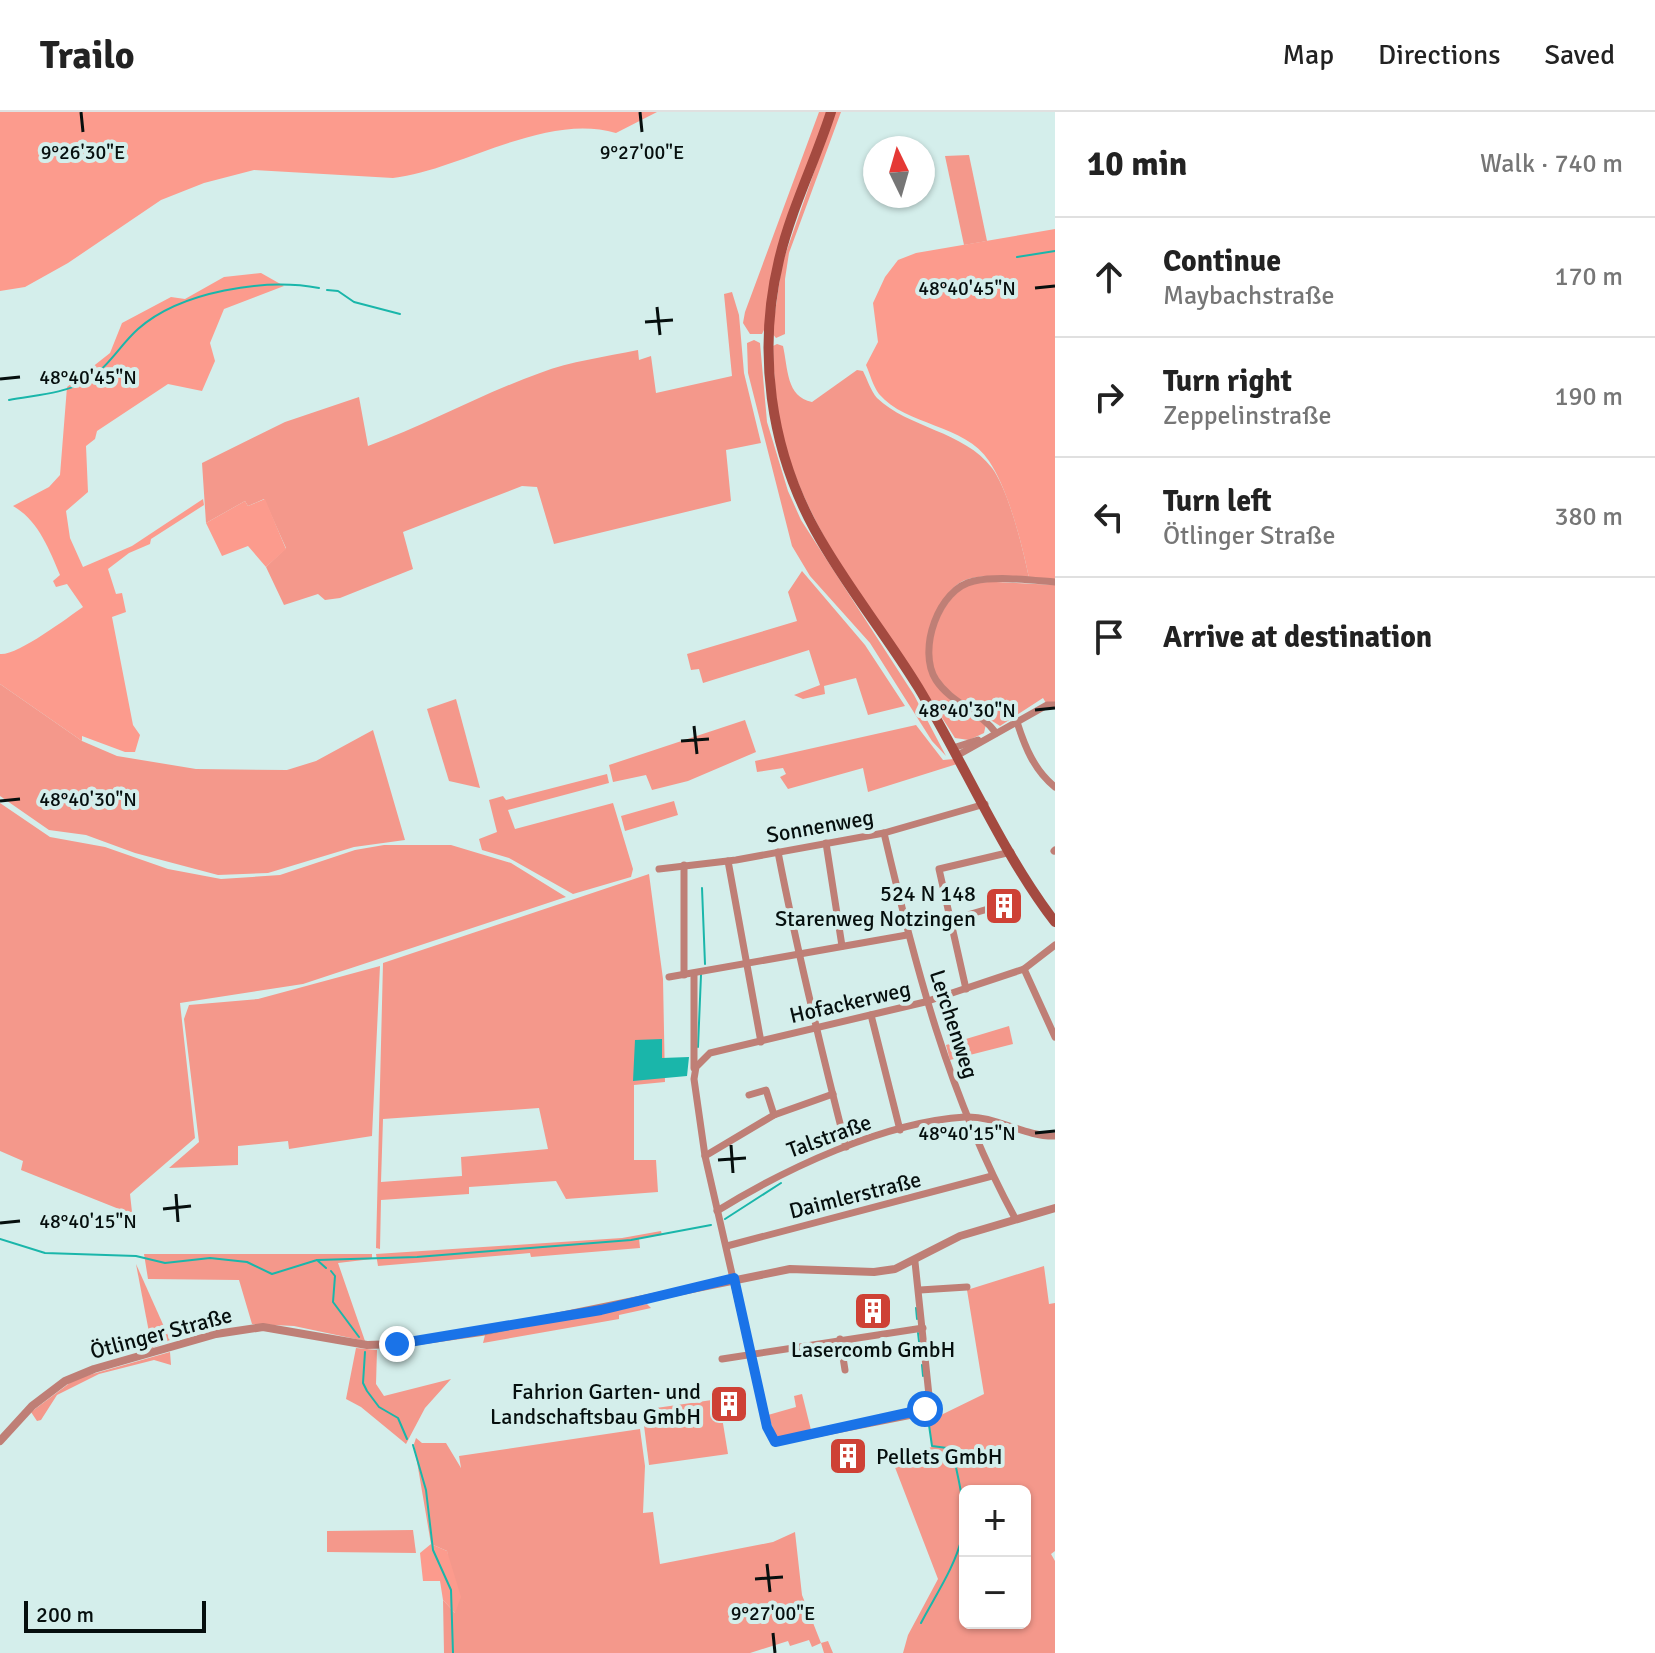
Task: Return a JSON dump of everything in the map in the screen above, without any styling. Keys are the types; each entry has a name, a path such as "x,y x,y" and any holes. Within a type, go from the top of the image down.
{"main road":[{"path":"831,112 786,236 775,280 768,339 773,411 786,465 815,531 940,724 1011,852 1055,922"}],"street":[{"path":"992,735 982,716 947,693 936,680 928,654 932,630 952,595 964,585 996,580 1055,582"},
{"path":"956,752 1047,705 1055,705"},
{"path":"1017,722 1025,747 1042,777 1055,787"},
{"path":"1042,777 1055,773"},
{"name":"Sonnenweg","path":"659,869 728,861 884,833 985,804"},
{"name":"Lerchenweg","path":"884,833 925,1002 966,1117 1015,1218"},
{"path":"826,843 842,946"},
{"path":"778,852 797,953 819,1027 846,1147"},
{"path":"966,989 939,869 1011,852"},
{"path":"728,861 761,1042"},
{"path":"684,865 684,975"},
{"path":"950,920 988,909"},
{"path":"669,977 907,935"},
{"name":"Hofackerweg","path":"694,1079 696,1067 710,1053 925,1002 1024,969 1055,945"},
{"path":"1024,969 1055,1037"},
{"path":"694,974 694,1079 705,1156 767,1427 775,1442 917,1414 930,1405 915,1262"},
{"path":"741,992 751,990"},
{"path":"871,1015 900,1130"},
{"path":"749,1095 766,1090 774,1115"},
{"path":"705,1156 774,1115 833,1094"},
{"name":"Talstraße","path":"717,1211 781,1173 900,1130 966,1117 1026,1133 1055,1136"},
{"name":"Daimlerstraße","path":"727,1246 992,1176"},
{"name":"Ötlinger Straße","path":"0,1441 32,1406 65,1381 94,1369 216,1334 263,1327 367,1345 397,1344 588,1312 734,1278 809,1268 874,1272 915,1262 960,1236 1055,1208"},
{"path":"920,1290 967,1287"},
{"path":"722,1359 923,1328"},
{"path":"840,1339 845,1370"}],"shaded area":[{"path":"0,112 657,112 616,133 589,129 561,130 393,178 254,170 204,183 161,200 68,263 25,287 0,291"},
{"path":"819,112 828,112 792,212 766,326 762,334 750,334 743,323 745,312"},
{"path":"835,112 841,112 789,253 785,279 785,334 776,338 772,333 782,264"},
{"path":"969,155 987,241 964,245 945,156"},
{"path":"1055,229 1055,580 1029,578 1008,501 989,461 965,439 890,405 877,391 866,365 878,342 873,303 885,277 898,260 916,253"},
{"path":"261,273 284,286 224,309 210,343 215,361 202,391 168,384 97,431 95,439 86,446 88,492 66,511 70,538 83,567 132,546 203,499 204,505 151,539 150,544 129,553 108,569 116,594 122,593 126,612 112,617 133,725 140,735 135,752 125,752 82,736 82,741 0,684 0,654 30,643 83,607 67,584 56,587 53,581 60,575 47,545 36,527 13,506 49,487 60,475 67,387 110,353 122,323 171,297 185,299 224,277"},
{"path":"732,292 739,315 744,373 761,443 726,450 731,501 554,544 537,487 522,486 403,532 413,569 340,598 325,600 318,594 284,605 266,567 286,548 264,499 248,506 245,501 206,523 202,463 285,422 359,397 368,446 540,373 576,362 638,350 639,360 651,356 656,393 732,376 724,294"},
{"path":"754,340 760,343 767,422 788,491 801,520 914,695 946,756 932,741 870,643 810,576 792,546 748,373 747,343"},
{"path":"773,346 783,346 793,388 803,399 812,402 857,370 863,371 877,398 904,416 967,446 992,468 998,478 1015,521 1029,578 985,576 961,582 952,589 937,613 931,627 927,657 934,681 986,724 984,733 969,740 955,738 861,598 818,525 800,488 783,436 774,372"},
{"path":"265,499 286,549 266,567 248,546 222,556 206,523 245,501 248,506"},
{"path":"802,571 865,645 905,706 868,715 856,678 824,686 825,694 803,699 794,695 820,685 809,650 703,683 699,669 691,670 687,654 797,621 788,592"},
{"path":"972,584 1055,585 1055,702 1046,703 1043,698 1000,726 966,704 942,683 933,665 932,653 941,614 956,594"},
{"path":"0,684 82,741 117,756 196,769 287,770 316,761 373,730 405,840 354,847 268,873 218,875 135,853 86,835 49,830 0,796"},
{"path":"456,699 480,788 449,781 427,709"},
{"path":"745,720 756,752 688,781 652,790 646,775 613,782 609,765"},
{"path":"916,725 943,760 954,759 957,764 868,792 863,768 788,789 780,777 786,774 783,768 757,772 755,761"},
{"path":"607,774 609,783 508,810 515,829 613,803 633,869 631,877 573,894 509,858 482,850 479,839 497,832 489,800 503,796 506,800"},
{"path":"674,801 678,815 625,831 621,816"},
{"path":"0,803 50,837 105,847 168,869 221,879 280,875 355,850 384,845 451,845 511,863 566,897 303,984 180,1003 195,1138 130,1194 132,1212 129,1213 21,1170 23,1161 0,1151"},
{"path":"649,874 663,979 665,1082 634,1085 634,1160 656,1160 658,1192 566,1199 556,1181 469,1187 469,1194 381,1200 380,1249 376,1248 383,963","holes":["539,1108 548,1149 461,1157 462,1176 381,1182 383,1119"]},
{"path":"380,966 372,1136 289,1149 288,1141 238,1146 238,1165 169,1168 199,1142 184,1019 189,1005 258,999"},
{"path":"1009,1026 1013,1044 950,1060 946,1045"},
{"path":"661,1231 662,1235 639,1238 640,1248 531,1257 530,1253 378,1266 376,1254 622,1238"},
{"path":"144,1254 372,1254 372,1259 338,1263 365,1341 294,1326 252,1324 239,1280 148,1279"},
{"path":"136,1264 170,1340 152,1348"},
{"path":"1044,1266 1049,1304 1055,1303 1055,1551 1051,1554 1055,1561 1055,1653 903,1653 908,1635 938,1579 891,1457 932,1447 928,1418 984,1394 967,1290"},
{"path":"647,1304 651,1308 619,1315 619,1319 483,1343 485,1335"},
{"path":"356,1348 377,1350 376,1384 384,1396 451,1379 425,1408 406,1444 361,1407 346,1399"},
{"path":"170,1352 171,1365 154,1360 99,1374 57,1395 41,1420 37,1421 31,1412 75,1379"},
{"path":"802,1394 811,1430 777,1439 768,1415 796,1407 794,1396"},
{"path":"719,1399 728,1454 649,1465 642,1410"},
{"path":"640,1429 645,1466 643,1513 653,1512 660,1564 773,1542 795,1532 802,1595 821,1643 812,1647 809,1640 790,1646 788,1641 750,1653 444,1653 443,1600 455,1613 447,1551 431,1544 414,1444 416,1438 422,1443 446,1443 461,1468 459,1456"},
{"path":"413,1530 416,1553 327,1552 327,1531"},
{"path":"431,1544 447,1551 461,1597 455,1613 443,1600 440,1581 423,1581 420,1553"},
{"path":"828,1641 833,1653 824,1653 821,1643"}],"water":[{"path":"662,1039 662,1058 689,1057 687,1076 633,1081 635,1040"}],"waterway":[{"path":"1017,257 1055,251"},
{"path":"9,400 58,391 86,381 101,370 138,329 177,305 224,290 249,287 297,285 319,288"},
{"path":"327,290 338,291 354,302 400,314"},
{"path":"702,888 705,964"},
{"path":"698,1047 701,975"},
{"path":"725,1219 781,1183"},
{"path":"317,1260 417,1257 631,1240 711,1225"},
{"path":"0,1239 45,1253 136,1256 165,1263 210,1258 247,1262 272,1274 317,1260 326,1268"},
{"path":"331,1271 335,1276 333,1302 359,1337"},
{"path":"916,1308 917,1319"},
{"path":"918,1333 921,1358"},
{"path":"365,1352 363,1383 379,1407 398,1418 407,1439"},
{"path":"922,1365 923,1376"},
{"path":"928,1418 932,1446 947,1448"},
{"path":"413,1445 426,1490 433,1550 451,1590 453,1653"},
{"path":"921,1623 950,1570 962,1537 963,1504 952,1450"}],"place":[{"name":"524 N 148 Starenweg Notzingen","path":"1004,906"},
{"name":"Lasercomb GmbH","path":"873,1311"},
{"name":"Fahrion Garten- und Landschaftsbau GmbH","path":"729,1404"},
{"name":"Pellets GmbH","path":"848,1456"}],"route":[{"path":"397,1344 601,1310 734,1278 767,1427 775,1442 871,1420 917,1414 925,1409"}]}
